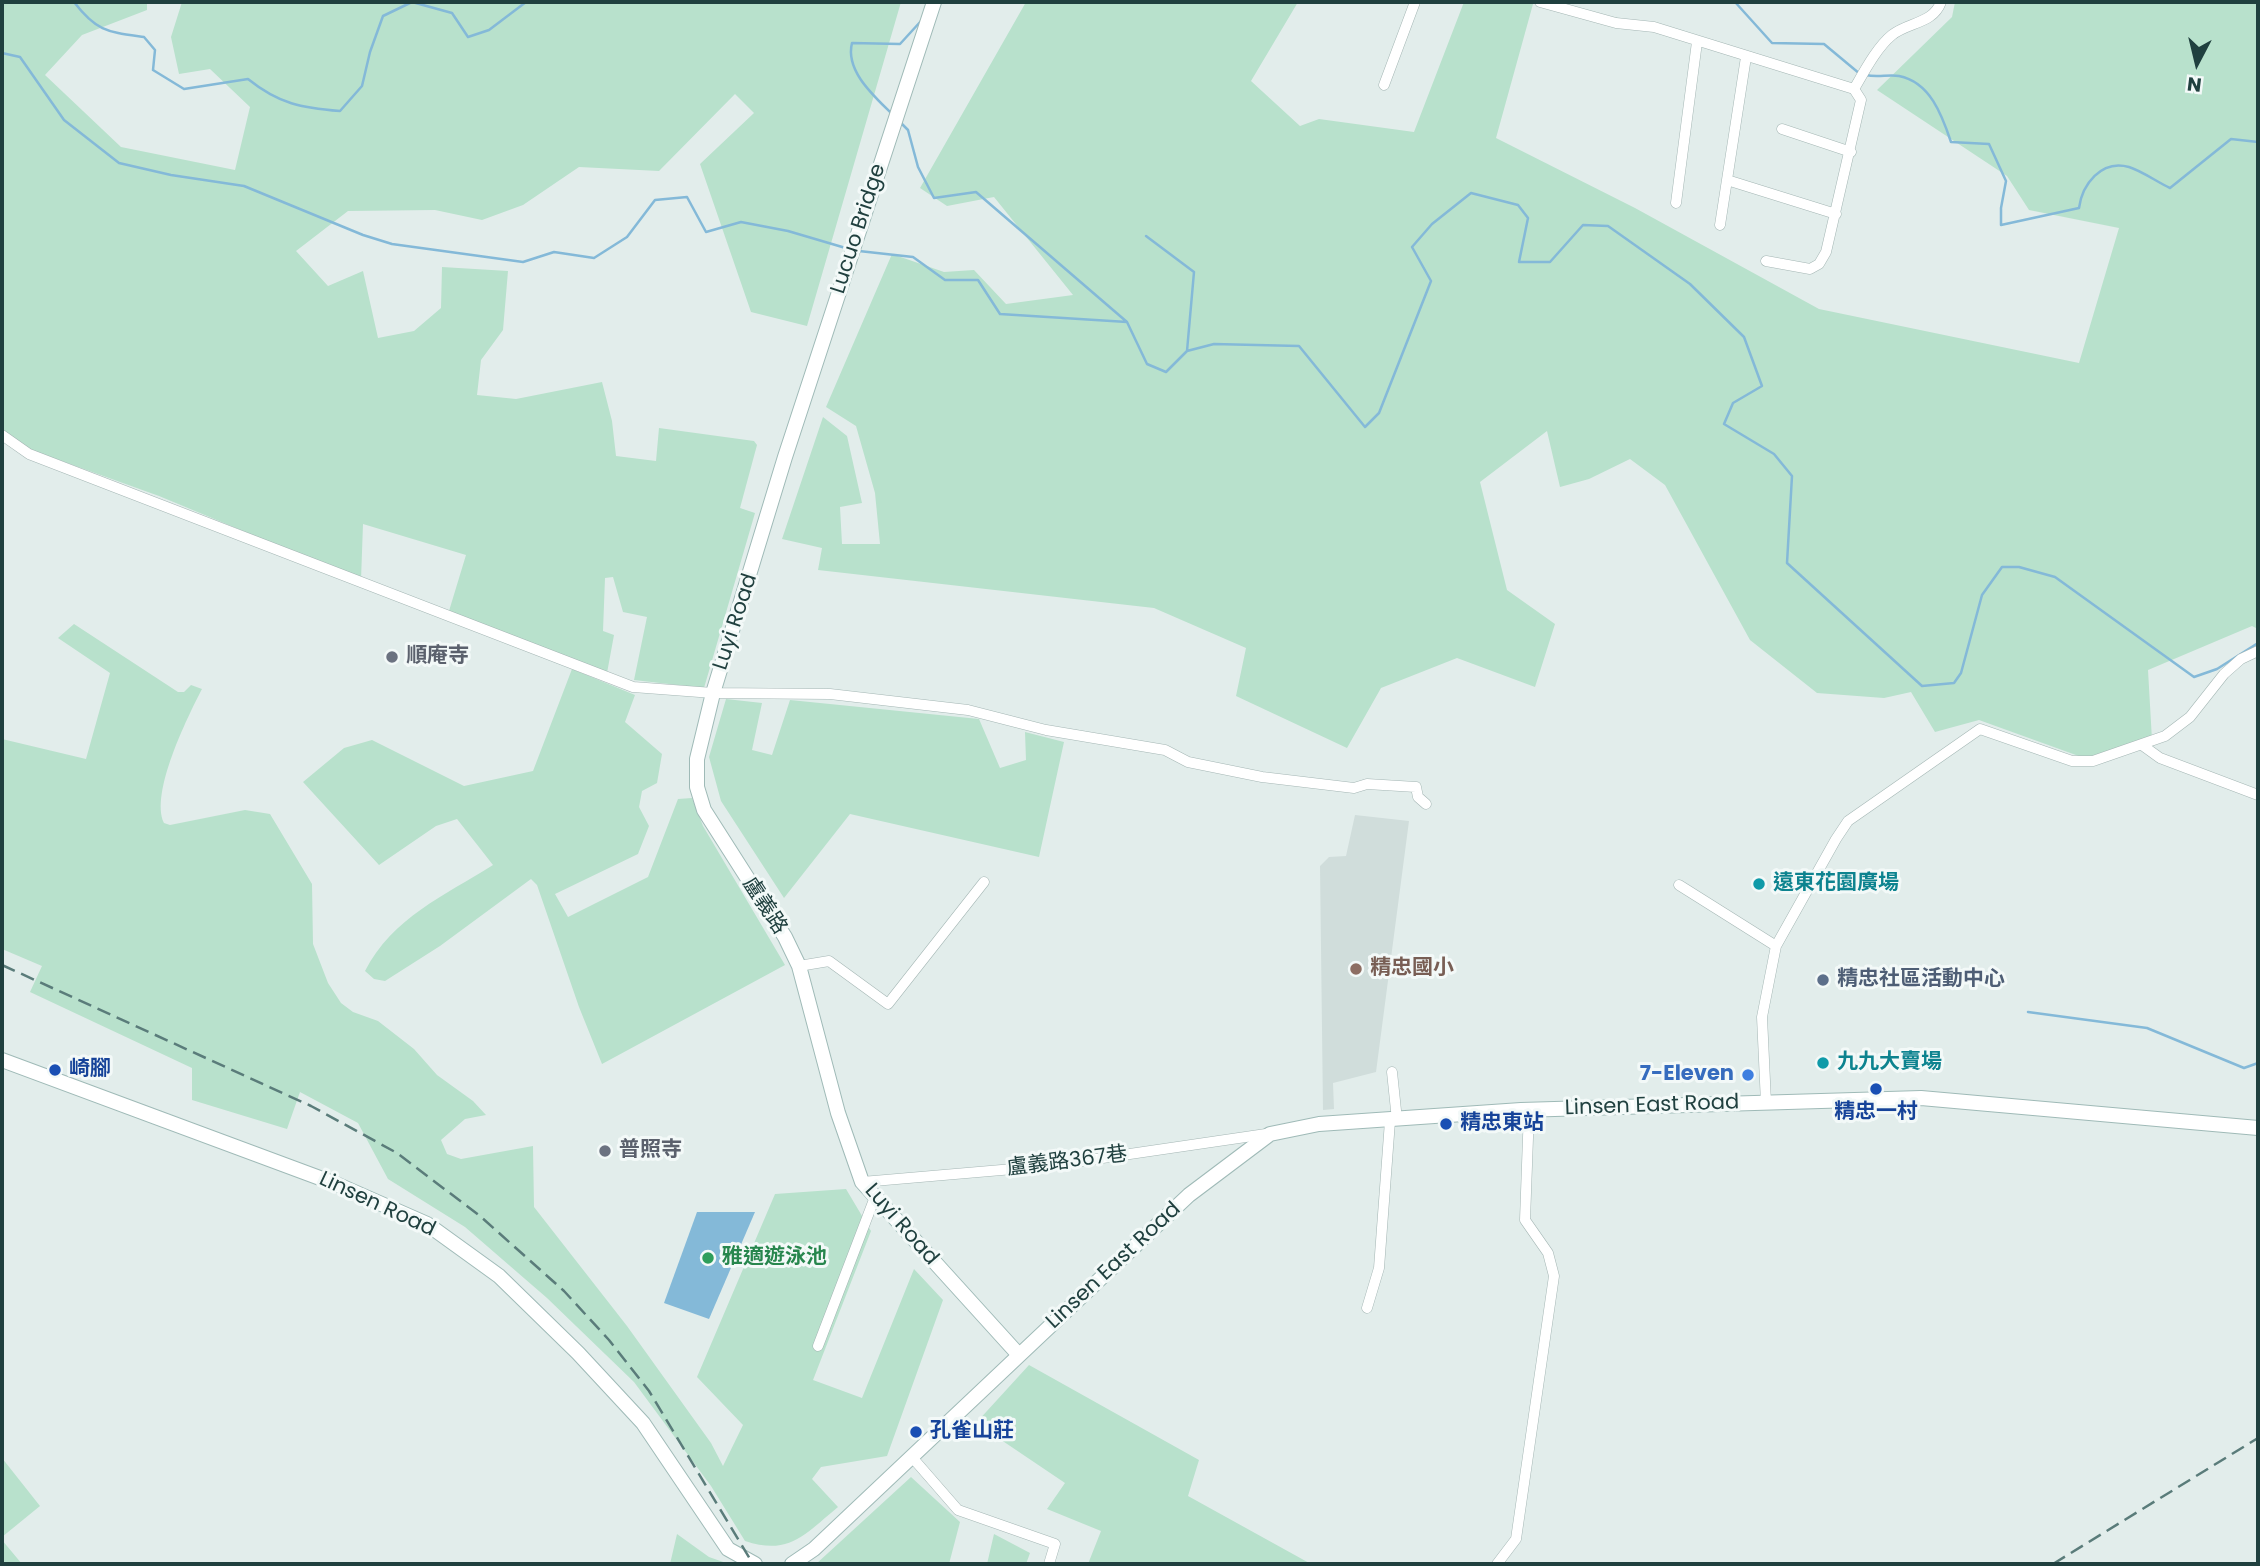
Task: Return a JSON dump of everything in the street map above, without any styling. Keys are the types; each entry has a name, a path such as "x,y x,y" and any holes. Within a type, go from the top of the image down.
{"main road":[{"name":"Lucuo Bridge","path":"785,457 934,2"},
{"name":"Luyi Road","path":"785,457 713,693 697,759 697,787 704,810 785,937 799,966 838,1113 862,1182 1018,1354"},
{"name":"Linsen Road","path":"2,1060 336,1184 427,1224 499,1276 578,1353 643,1423 728,1549 753,1564"},
{"name":"Linsen East Road","path":"792,1564 814,1549 1189,1195 1270,1134 1319,1124 1529,1110 1921,1098 2258,1128"}],"street":[{"path":"1384,85 1415,2"},
{"path":"1541,2 1616,23 1654,27 1854,89 1861,100 1826,252 1819,264 1810,270 1766,261"},
{"path":"1854,89 1892,35 1924,20 1938,10 1941,2"},
{"path":"1676,203 1697,42"},
{"path":"1720,225 1746,57"},
{"path":"1782,129 1851,152"},
{"path":"1727,180 1836,214"},
{"path":"2,436 29,454 633,688 713,693 830,694 968,710 1046,730 1165,750 1188,762 1262,777 1354,788 1367,784 1416,787 1418,797 1426,804"},
{"path":"1766,1103 1762,1017 1776,946 1848,821 1980,729 2072,761 2093,761 2165,736 2190,717 2224,674 2242,659 2258,651"},
{"path":"2142,745 2160,758 2258,795"},
{"path":"799,966 829,961 888,1004 984,882"},
{"path":"1679,885 1776,946"},
{"path":"1367,1308 1379,1268 1394,1120 1392,1072"},
{"path":"1497,1564 1516,1539 1554,1276 1548,1253 1525,1220 1529,1110"},
{"name":"盧義路367巷","path":"862,1182 1048,1166 1270,1134"},
{"path":"818,1346 875,1197"},
{"path":"911,1456 958,1510 1055,1544 1049,1564"}],"shaded area":[{"name":"精忠國小","path":"1355,815 1409,821 1376,1072 1333,1083 1334,1109 1323,1110 1320,866 1329,857 1346,856"}],"green space":[{"path":"2,2 147,2 147,10 82,35 45,75 121,147 235,170 250,107 210,69 179,74 171,37 182,2 901,2 807,326 751,312 700,164 754,113 735,94 659,171 579,167 523,205 482,220 435,210 348,211 296,251 328,286 363,271 378,338 414,331 441,308 442,267 508,271 503,330 481,360 477,395 516,399 602,382 612,421 616,456 656,461 659,428 754,441 757,445 740,508 755,513 704,688 634,680 647,617 623,612 613,577 605,578 603,631 614,635 607,673 449,611 466,555 363,524 361,580 159,496 31,450 2,430"},
{"path":"1026,2 1298,2 1251,81 1300,126 1319,119 1414,132 1464,2 1528,2 1533,4 1496,138 1635,208 1819,309 2079,363 2119,228 2029,210 2007,176 1877,90 1952,17 1955,2 2258,2 2258,629 2252,626 2148,670 2152,740 2087,759 1979,720 1935,732 1911,692 1884,698 1817,693 1750,640 1665,485 1630,459 1589,479 1560,487 1547,431 1480,482 1507,590 1555,624 1535,687 1457,658 1381,688 1347,748 1236,696 1246,648 1154,608 818,570 822,548 782,539 823,417 847,436 862,503 840,507 842,544 880,544 875,493 856,426 826,407 892,254 944,272 974,270 1006,304 1073,295 994,197 947,206 920,188"},
{"path":"74,624 178,692 184,692 191,685 202,689 180,736 166,775 161,810 164,823 170,825 245,810 270,814 312,884 313,944 328,983 341,1003 353,1012 378,1021 414,1049 437,1075 473,1101 486,1115 465,1119 441,1140 447,1154 461,1159 533,1146 534,1207 627,1326 711,1443 723,1466 743,1425 697,1377 775,1194 846,1189 871,1231 813,1380 862,1398 914,1269 943,1300 887,1456 821,1467 812,1479 838,1507 816,1526 786,1544 774,1546 745,1541 711,1486 634,1382 547,1298 465,1227 388,1179 358,1123 300,1092 287,1129 192,1100 192,1068 30,992 42,966 2,949 2,739 86,759 110,673 58,638"},
{"path":"572,669 635,695 625,722 662,754 657,783 642,791 639,807 649,826 638,854 555,894 568,917 648,877 678,799 692,798 703,826 785,965 602,1064 579,1007 537,885 531,879 440,946 385,981 374,979 365,971 390,936 405,922 421,909 493,865 457,819 436,826 379,865 303,782 344,748 372,740 464,786 533,771"},
{"path":"726,699 762,703 752,750 772,755 790,700 979,719 1000,768 1026,760 1025,732 1064,742 1039,857 850,814 784,898 721,801 709,757"},
{"path":"1029,1365 1199,1460 1188,1496 1311,1564 1088,1564 1101,1531 1047,1509 1065,1483 976,1423"},
{"path":"2,1458 40,1506 2,1537"},
{"path":"911,1477 960,1522 949,1564 816,1564"},
{"path":"677,1534 709,1557 729,1564 670,1564"},
{"path":"994,1534 1030,1553 1026,1564 987,1564"},
{"path":"2,1540 22,1564 2,1564"}],"water":[{"name":"雅適遊泳池","path":"697,1212 755,1212 709,1319 664,1303"}],"waterway":[{"path":"74,2 104,29 144,37 155,50 153,70 184,89 248,79 270,94 291,103 340,111 362,86 370,52 383,16 412,2 452,13 468,37 489,30 526,2"},
{"path":"1735,2 1772,43 1824,44 1860,74"},
{"path":"892,114 857,73 851,53 852,43 900,44 921,21"},
{"path":"2,53 20,57 64,120 119,163 171,175 244,186 363,235 392,244 523,262 554,252 594,258 627,237 655,200 687,197 706,232 741,222 788,231 849,249"},
{"path":"1866,75 1910,79 1927,92 1933,101 1951,142 1989,144 2006,181 2001,225 2079,208 2089,183 2102,170 2110,167 2129,167 2170,188 2231,139 2258,142"},
{"path":"899,121 908,130 918,167 934,198 976,192 1127,322 1147,364 1166,372 1187,351 1214,344 1299,346 1365,427 1379,413 1431,281 1412,247 1432,224 1471,193 1518,205 1528,218 1519,262 1550,262 1583,225 1608,226 1690,284 1744,337 1762,386 1733,403 1724,424 1774,454 1792,476 1787,563 1922,686 1954,683 1961,673 1982,595 2002,567 2019,567 2055,577 2194,677 2217,669 2258,643"},
{"path":"1146,236 1194,272 1187,351"},
{"path":"859,251 913,257 945,280 978,280 1000,314 1127,322"},
{"path":"2028,1012 2147,1028 2244,1068 2258,1063"}],"railway":[{"path":"2,965 311,1106 397,1153 480,1216 564,1291 609,1340 649,1391 753,1564"},
{"path":"2053,1564 2258,1438"}],"place":[{"name":"順庵寺","path":"392,657"},
{"name":"遠東花園廣場","path":"1759,884"},
{"name":"精忠國小","path":"1356,969"},
{"name":"精忠社區活動中心","path":"1823,980"},
{"name":"九九大賣場","path":"1823,1063"},
{"name":"崎腳","path":"55,1070"},
{"name":"7-Eleven","path":"1748,1075"},
{"name":"精忠一村","path":"1876,1089"},
{"name":"精忠東站","path":"1446,1124"},
{"name":"普照寺","path":"605,1151"},
{"name":"雅適遊泳池","path":"708,1258"},
{"name":"孔雀山莊","path":"916,1432"}]}
